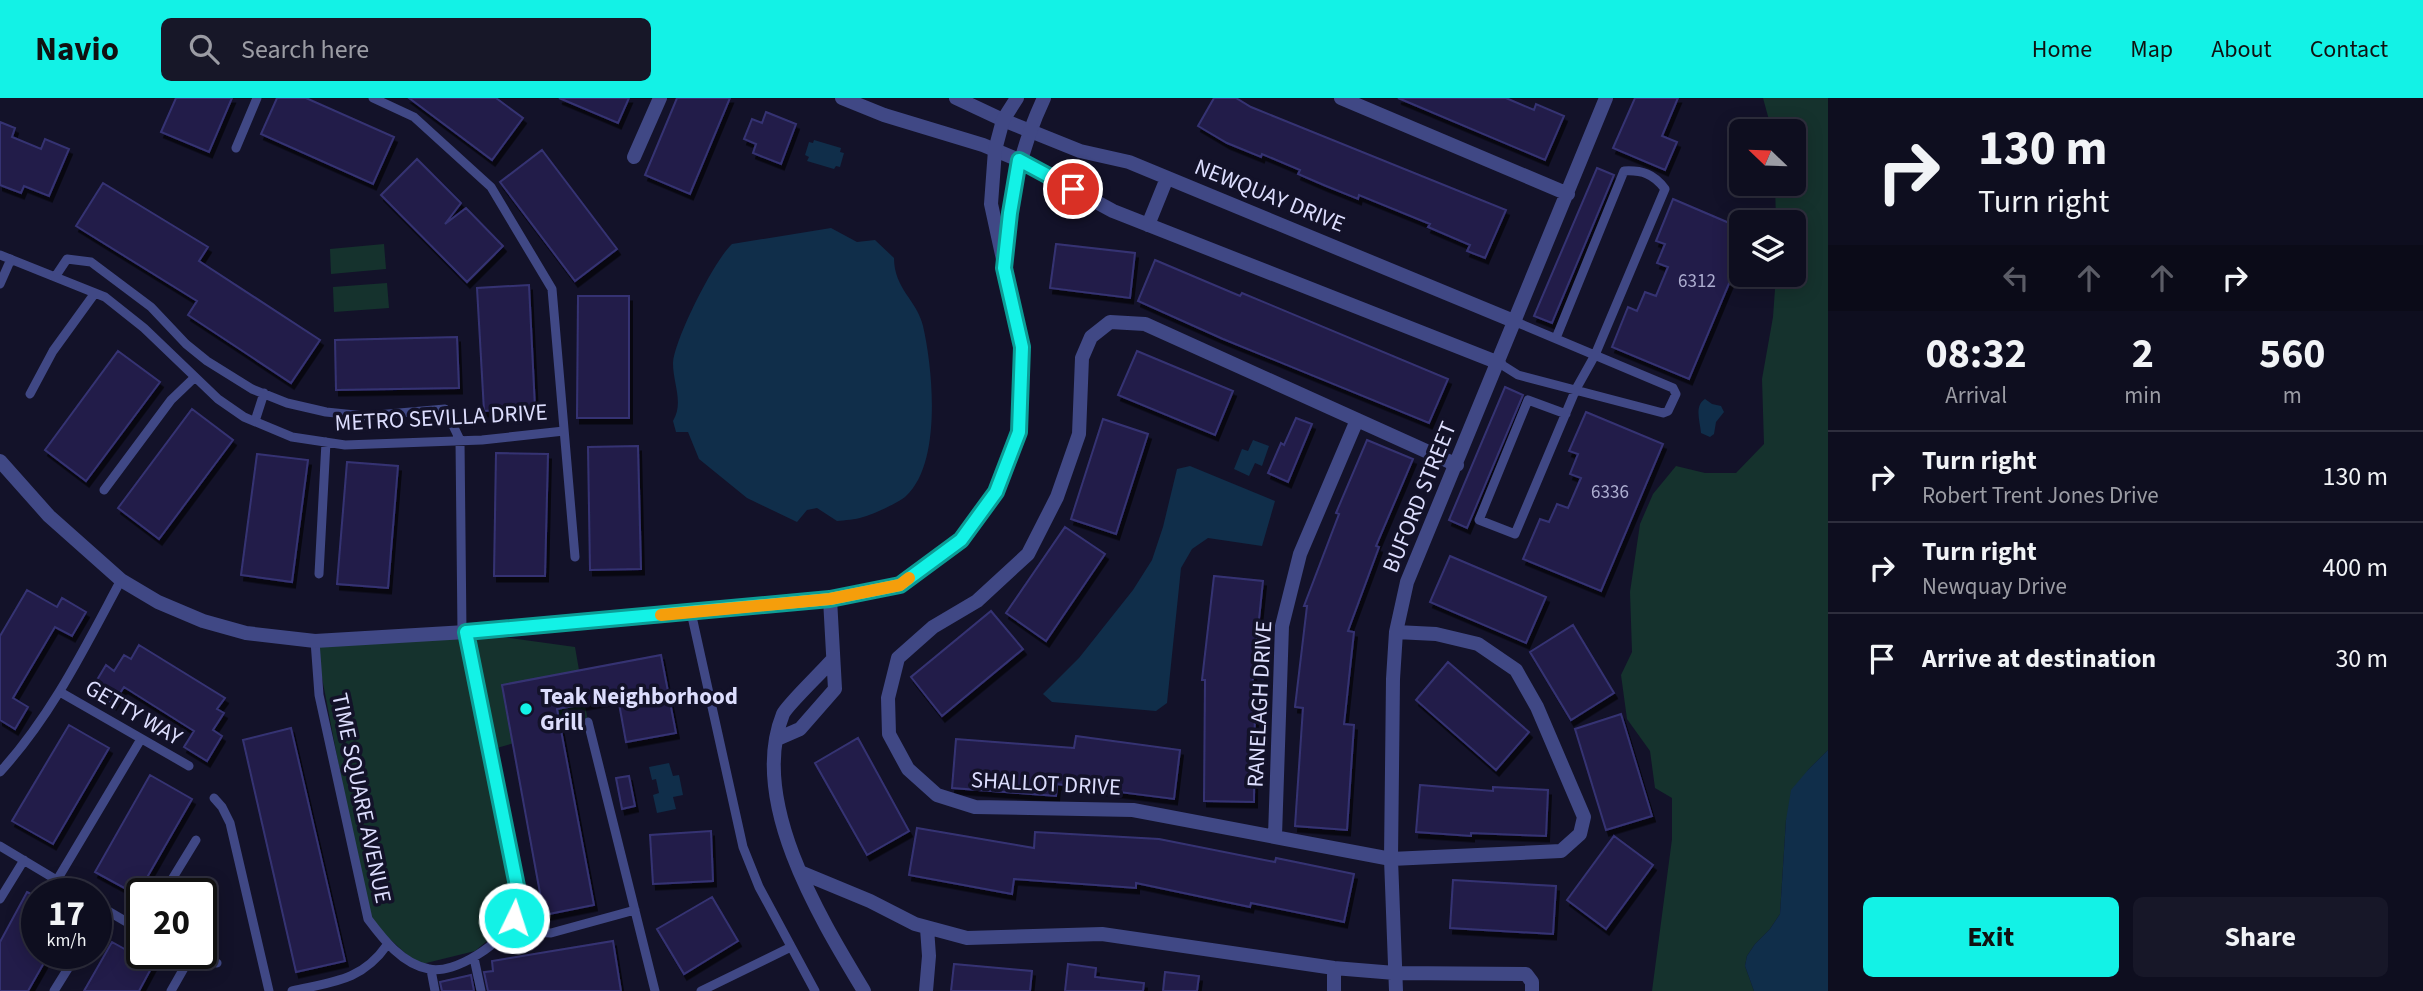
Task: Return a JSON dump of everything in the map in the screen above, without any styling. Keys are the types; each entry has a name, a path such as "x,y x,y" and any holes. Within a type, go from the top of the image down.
{"street":[{"path":"634,158 660,98"},
{"path":"842,98 873,104 995,150 1019,160 1113,211 1499,363"},
{"name":"NEWQUAY DRIVE","path":"956,98 1080,151 1129,162 1516,321"},
{"path":"0,461 48,516 121,580 158,602 203,621 246,633 315,641 464,632 830,599 900,585 961,540 996,492 1019,432 1022,347 991,204 995,150 1003,120 1017,98"},
{"path":"1004,268 1019,160 1044,98"},
{"path":"1341,98 1568,194"},
{"name":"BUFORD STREET","path":"1396,991 1391,859 1393,679 1396,632 1407,582 1499,363 1605,98"},
{"path":"1148,225 1167,178"},
{"name":"SHALLOT DRIVE","path":"1396,632 1436,634 1478,644 1516,670 1536,706 1584,817 1580,834 1561,851 1391,859 1133,810 975,807 937,794 908,769 889,734 888,698 898,659 933,627 977,601 1028,554 1057,496 1079,435 1082,358 1091,337 1110,322 1145,324 1457,465"},
{"name":"RANELAGH DRIVE","path":"1275,836 1282,626 1300,554 1357,419"},
{"path":"777,740 800,729 835,689 830,599"},
{"path":"834,659 784,711 777,740 773,778 780,818 800,872 864,991"},
{"path":"797,699 814,715"},
{"path":"800,872 870,901 915,924 967,938 1102,934 1334,968 1395,973 1525,974 1532,982 1532,991"},
{"path":"926,991 929,956 927,928"},
{"path":"1334,968 1334,991"}],"lane":[{"path":"236,148 257,98"},
{"path":"373,98 414,117 491,187 552,289 575,557"},
{"path":"1556,338 1624,171 1640,170 1657,179 1665,189 1515,534 1479,520 1528,400 1566,414"},
{"name":"METRO SEVILLA DRIVE","path":"0,255 105,297 145,328 218,399 244,417 292,437 345,446 564,431"},
{"path":"0,284 11,259"},
{"path":"55,277 67,259 91,262 150,307 186,344 207,361 252,389 287,402 326,412 365,416 445,409 460,440 464,632 517,886 514,918 500,937 474,958 444,969 431,970 435,991"},
{"path":"30,394 53,351 95,293"},
{"path":"1499,363 1518,375 1663,413 1668,411 1676,394 1673,388 1516,321"},
{"path":"104,490 171,400 195,377"},
{"path":"255,421 264,393"},
{"path":"319,573 326,442"},
{"path":"0,772 18,752 60,692 121,580"},
{"path":"691,612 743,847 759,887 815,991"},
{"name":"TIME SQUARE AVENUE","path":"315,641 319,695 368,919 387,945 431,970"},
{"name":"GETTY WAY","path":"60,692 189,766"},
{"path":"588,722 655,991"},
{"path":"58,878 141,739"},
{"path":"214,798 230,823 269,991"},
{"path":"172,878 195,840"},
{"path":"0,846 54,878"},
{"path":"0,899 24,860"},
{"path":"509,925 529,932 551,933 635,910"},
{"path":"292,991 352,977 377,960 387,945"},
{"path":"701,991 792,947"},
{"path":"474,958 481,991"},
{"path":"54,991 68,969"},
{"path":"171,991 183,969"}],"green space":[{"path":"1763,98 1828,98 1828,750 1808,770 1786,820 1780,914 1755,944 1747,956 1745,966 1754,991 1652,991 1672,839 1672,798 1655,788 1650,751 1627,719 1621,675 1632,652 1630,592 1640,524 1653,494 1676,466 1705,473 1736,473 1764,444 1762,379 1773,317 1775,287 1806,287 1806,210 1776,210 1775,196 1806,196 1806,119 1769,119"},
{"path":"384,244 386,269 331,274 330,249"},
{"path":"387,283 389,308 334,312 333,287"},
{"path":"466,632 575,647 588,722 490,750 517,886 514,918 475,951 418,965 368,919 315,641"}],"water":[{"path":"814,140 841,148 840,152 844,153 840,167 836,166 834,169 807,161 809,157 805,155 809,142 813,143"},
{"path":"831,228 857,242 875,240 894,258 898,278 920,317 927,344 932,390 930,439 917,481 898,502 867,516 837,521 817,508 807,510 797,522 747,498 699,459 688,432 676,432 673,421 678,400 673,363 680,337 696,300 732,244"},
{"path":"1705,399 1721,406 1724,412 1710,437 1701,433 1699,419 1700,406"},
{"path":"1253,440 1269,446 1262,466 1255,463 1249,476 1234,469 1242,449 1248,451"},
{"path":"1190,466 1275,501 1262,546 1208,538 1192,549 1181,568 1167,703 1156,711 1052,702 1043,694 1079,658 1133,590 1152,560 1177,469"},
{"path":"1828,750 1828,991 1754,991 1745,966 1747,956 1755,944 1780,914 1786,820 1791,790"},
{"path":"669,763 673,776 679,775 683,795 673,797 676,809 657,813 653,795 659,793 656,779 652,780 649,767"}],"building":[{"path":"176,98 232,98 209,152 161,132"},
{"path":"277,98 306,98 394,137 373,184 261,134"},
{"path":"409,98 496,98 523,118 492,160"},
{"path":"559,98 629,98 618,123"},
{"path":"677,98 730,98 690,194 645,175"},
{"path":"1214,98 1236,98 1251,107 1506,210 1485,258 1467,251 1470,245 1428,227 1430,224 1359,195 1358,199 1326,186 1298,174 1300,170 1227,143 1198,126"},
{"path":"1398,98 1506,98 1534,110 1536,104 1564,116 1545,160"},
{"path":"1635,98 1678,98 1662,136 1677,142 1665,170 1613,148"},
{"path":"766,112 796,124 781,164 753,153 756,144 744,139 752,119 762,123"},
{"path":"0,122 15,128 12,137 41,149 45,139 69,149 49,196 24,186 21,193 0,185"},
{"path":"542,150 617,249 575,281 500,182"},
{"path":"417,159 461,203 445,224 466,208 503,246 467,282 381,195"},
{"path":"1597,168 1614,175 1552,323 1534,316"},
{"path":"103,183 208,247 199,261 320,340 291,383 188,315 197,301 76,226"},
{"path":"1673,199 1729,223 1729,284 1689,379 1612,347 1628,307 1637,311 1645,292 1656,296 1668,267 1657,263 1665,244 1656,241"},
{"path":"1056,244 1135,253 1130,298 1050,288"},
{"path":"1155,260 1240,296 1242,293 1448,379 1429,423 1223,339 1138,301"},
{"path":"529,285 535,408 484,411 477,288"},
{"path":"578,296 629,296 629,418 577,418"},
{"path":"457,337 459,388 336,390 335,340"},
{"path":"118,351 160,382 86,481 45,450"},
{"path":"1137,351 1233,391 1215,435 1118,395"},
{"path":"1505,387 1523,395 1467,528 1449,520"},
{"path":"192,409 233,440 159,539 118,508"},
{"path":"1586,412 1663,444 1601,591 1523,559 1540,519 1549,522 1557,504 1568,508 1581,478 1570,474 1578,454 1569,451"},
{"path":"1296,418 1312,424 1288,482 1268,473"},
{"path":"1103,419 1148,434 1116,534 1071,519"},
{"path":"1367,440 1413,459 1376,546 1379,547 1348,631 1354,632 1344,724 1354,725 1347,830 1295,826 1303,708 1295,707 1307,606 1304,606 1339,514 1336,513"},
{"path":"638,446 641,569 590,570 588,447"},
{"path":"496,453 548,454 545,576 494,576"},
{"path":"257,454 308,460 292,582 241,575"},
{"path":"347,462 398,466 388,588 337,584"},
{"path":"1065,527 1105,554 1046,641 1006,613"},
{"path":"1450,556 1546,597 1526,643 1430,602"},
{"path":"1214,576 1263,581 1251,696 1255,696 1254,802 1204,801 1205,680 1202,680"},
{"path":"27,590 57,607 62,598 86,612 72,636 55,627 13,698 28,707 15,729 0,720 0,636"},
{"path":"991,611 1023,649 942,716 911,677"},
{"path":"1573,625 1614,693 1571,720 1530,652"},
{"path":"139,645 225,698 217,709 224,713 213,730 222,736 207,761 184,747 194,731 124,687 113,704 91,690 106,665 114,671 124,655 131,659"},
{"path":"661,655 676,733 626,742 618,698 557,709 594,905 544,915 502,685"},
{"path":"1448,662 1529,732 1496,770 1416,700"},
{"path":"1621,714 1652,816 1606,830 1575,729"},
{"path":"69,725 109,748 53,844 12,821"},
{"path":"291,728 345,961 296,972 243,740"},
{"path":"1076,736 1180,750 1174,799 1057,784 1056,796 952,788 956,739 1074,748"},
{"path":"858,738 909,831 867,855 815,763"},
{"path":"150,775 192,799 147,878 126,878 126,889 112,881 112,878 95,872"},
{"path":"629,776 635,806 622,809 616,778"},
{"path":"1420,785 1493,791 1493,787 1548,790 1546,836 1471,833 1471,836 1416,832"},
{"path":"917,828 1034,848 1035,832 1159,839 1275,862 1276,858 1354,874 1344,922 1251,903 1250,907 1136,883 1136,888 1014,879 1012,894 909,875"},
{"path":"711,831 713,881 653,884 650,835"},
{"path":"1614,836 1653,865 1606,929 1567,900"},
{"path":"1453,880 1556,886 1553,934 1450,928"},
{"path":"712,897 738,941 684,974 657,929"},
{"path":"21,903 21,969 40,969 28,991 0,991 0,942"},
{"path":"613,941 621,991 488,991 484,972 493,971 492,961"},
{"path":"112,942 126,950 126,969 151,969 139,991 84,991 97,969 112,969"},
{"path":"954,964 1032,971 1030,991 951,991"},
{"path":"1068,964 1096,968 1095,977 1144,983 1143,991 1065,991"},
{"path":"1165,972 1199,976 1197,991 1163,991"},
{"path":"471,975 474,991 442,991 440,982"}],"slow traffic":[{"path":"661,615 830,599 900,585 909,578"}],"place":[{"name":"Teak Neighborhood Grill","path":"526,709"}],"route":[{"path":"514,918 517,886 466,632 830,599 900,585 961,540 996,492 1019,432 1022,347 1004,268 1019,160 1073,189"}]}
